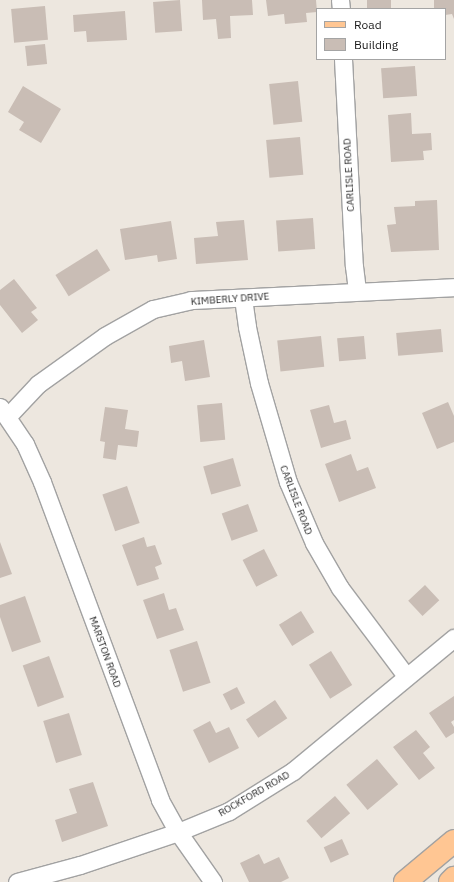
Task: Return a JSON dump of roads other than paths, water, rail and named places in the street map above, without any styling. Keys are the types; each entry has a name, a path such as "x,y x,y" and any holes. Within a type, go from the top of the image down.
{"main road":[{"path":"405,882 454,841"},
{"path":"450,882 454,878"}],"street":[{"name":"CARLISLE ROAD","path":"343,60 354,266 357,291"},
{"name":"KIMBERLY DRIVE","path":"4,412 38,384 105,336 153,309 191,300 454,287"},
{"name":"CARLISLE ROAD","path":"243,298 247,327 259,383 288,482 314,543 340,588 406,676"},
{"name":"MARSTON ROAD","path":"4,412 25,444 42,482 160,800 178,832 213,882"},
{"name":"ROCKFORD ROAD","path":"17,882 80,865 178,832 229,811 292,771 454,638"}]}
